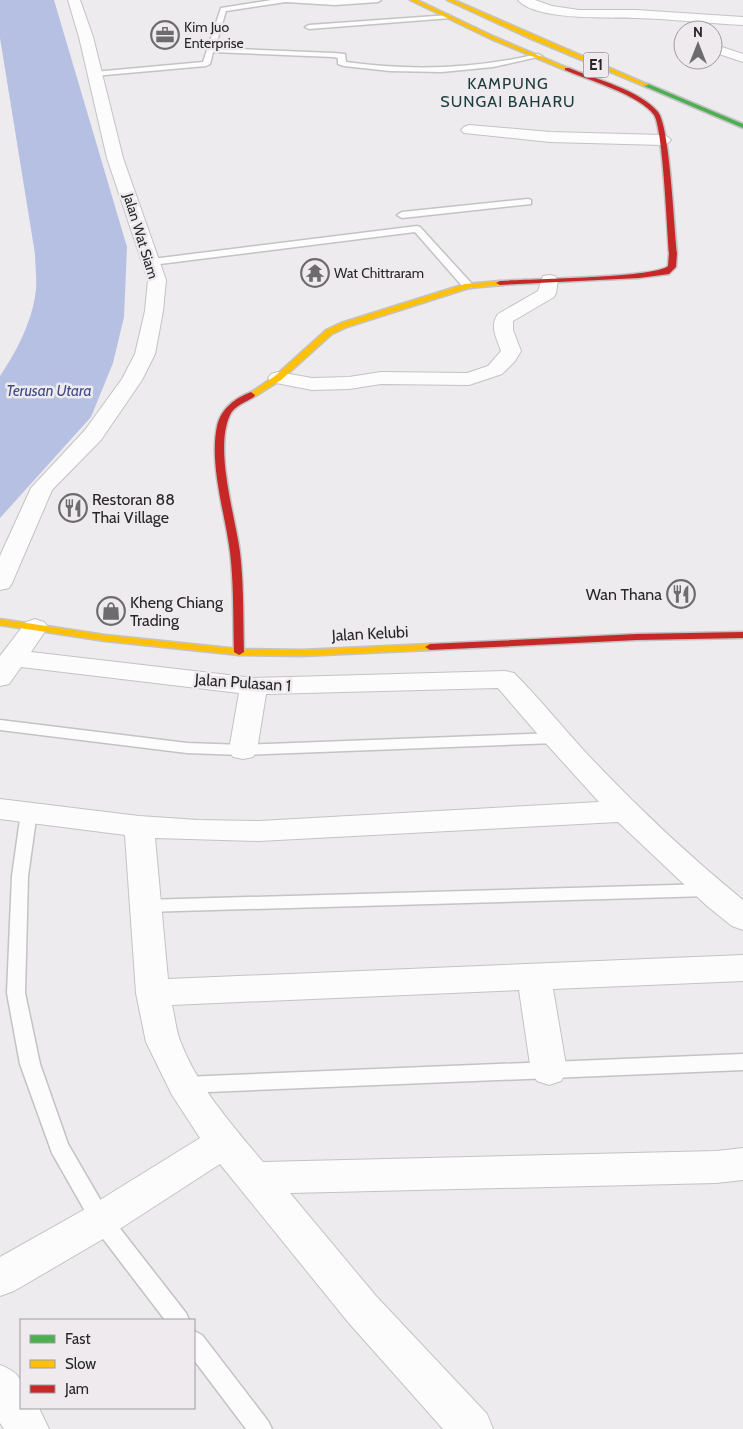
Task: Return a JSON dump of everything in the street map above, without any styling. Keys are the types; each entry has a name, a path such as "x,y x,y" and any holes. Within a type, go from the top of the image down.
{"main road":[{"path":"240,652 235,552 221,436 223,417 227,410 278,378 335,329 468,286 654,275 666,272 672,267 673,253 663,140 661,125 656,114 641,101 414,0"},
{"name":"E1","path":"450,0 548,44 743,126"},
{"name":"Jalan Kelubi","path":"0,622 171,646 240,652 302,653 637,637 743,634"}],"street":[{"name":"Jalan Wat Siam","path":"0,583 42,488 94,435 121,397 139,367 147,346 154,311 157,280 115,158 74,0"},
{"path":"524,0 544,9 559,12 637,14 743,21"},
{"path":"712,19 721,18 735,10"},
{"path":"723,51 742,57"},
{"path":"469,130 550,137 663,140"},
{"path":"278,378 312,384 348,383 381,378 469,378 490,373 508,357 511,351 503,330 502,323 505,318 547,293 549,280"},
{"path":"6,668 35,627"},
{"path":"302,653 302,685"},
{"name":"Jalan Pulasan 1","path":"6,668 254,686 505,679 556,738"},
{"path":"243,750 254,686"},
{"path":"556,738 625,811 708,890 743,918"},
{"path":"0,809 139,826 198,830 259,831 625,811"},
{"path":"139,826 144,906 153,993 164,1042 184,1085 224,1142 362,1309 472,1429"},
{"path":"153,993 743,968"},
{"path":"534,977 549,1071"},
{"path":"0,1278 101,1220 224,1142"},
{"path":"253,1178 716,1167 743,1164"},
{"path":"0,1385 28,1429"}],"lane":[{"path":"94,74 198,66 207,63 223,9 286,0 335,3 378,0"},
{"path":"309,27 449,17"},
{"path":"210,50 332,54 342,56 341,62 344,64 388,68 475,67 519,62 538,56"},
{"path":"402,216 528,202"},
{"path":"152,262 417,229 468,286"},
{"path":"0,726 187,748 243,750 556,738"},
{"path":"29,812 20,876 16,993 30,1064 59,1147 101,1220 177,1319"},
{"path":"144,906 708,890"},
{"path":"184,1085 743,1062"},
{"path":"195,1343 260,1429"}],"water":[{"name":"Terusan Utara","path":"0,0 54,0 127,247 124,317 113,363 91,417 0,518 0,376 18,346 28,324 34,301 36,280 35,254 0,38"}],"traffic: fast":[{"path":"646,85 743,126"}],"traffic: slow":[{"path":"413,0 493,38 567,69"},
{"path":"450,0 531,37 646,85"},
{"path":"251,395 278,378 329,332 344,325 468,286 500,283"},
{"path":"0,622 105,638 239,652 302,653 430,647"}],"traffic: jam":[{"path":"500,283 639,276 666,272 672,267 673,253 663,140 658,117 649,107 628,94 567,69"},
{"path":"239,652 235,553 223,481 220,442 226,413 251,395"},
{"path":"430,647 637,637 743,635"}],"place":[{"name":"Kim Juo Enterprise","path":"165,35"},
{"name":"Wat Chittraram","path":"315,273"},
{"name":"Restoran 88 Thai Village","path":"73,508"},
{"name":"Wan Thana","path":"681,594"},
{"name":"Kheng Chiang Trading","path":"111,611"}],"district":[{"name":"KAMPUNG SUNGAI BAHARU","path":"508,92"}]}
